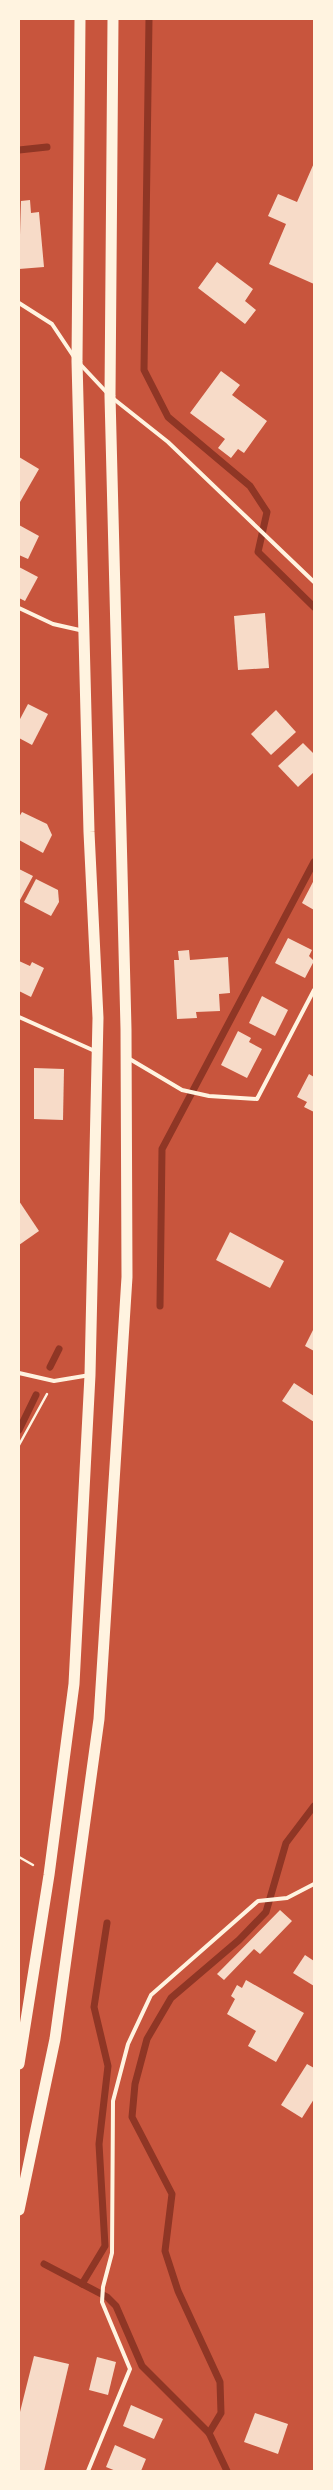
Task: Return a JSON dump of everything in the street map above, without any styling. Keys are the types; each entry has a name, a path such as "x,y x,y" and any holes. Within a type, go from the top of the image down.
{"highway":[{"path":"19,2064 49,1875 74,1684 90,1375 98,1018 89,832 77,361 80,19"},
{"path":"19,2210 55,2039 99,1720 127,1277 126,1058 110,396 113,19"}],"street":[{"path":"19,302 52,324 77,361 110,396 168,442 314,582"},
{"path":"19,608 53,624 84,631"},
{"path":"126,1058 182,1090 209,1096 257,1099 314,990"},
{"path":"19,1017 97,1052"},
{"path":"19,1373 54,1382 90,1375"},
{"path":"88,2471 130,2369 102,2302 103,2287 112,2253 113,2101 128,2044 151,1995 258,1901 287,1898 314,1884"}],"path":[{"path":"19,1445 54,1382"}],"building":[{"path":"314,163 314,284 269,264 286,224 268,216 278,194 297,202"},
{"path":"30,200 31,213 39,212 44,267 19,269 21,201"},
{"path":"217,262 253,289 245,301 256,310 245,324 198,288"},
{"path":"221,371 240,385 232,395 267,421 244,453 238,449 231,458 218,448 225,439 190,413"},
{"path":"19,457 39,469 20,502 19,501"},
{"path":"19,525 39,536 28,559 19,555"},
{"path":"19,567 38,577 25,601 19,598"},
{"path":"265,613 269,668 238,670 234,616"},
{"path":"28,704 48,714 32,745 19,738 19,721"},
{"path":"276,710 296,732 271,755 251,734"},
{"path":"303,743 314,754 314,772 298,787 278,766"},
{"path":"22,812 47,824 52,835 43,853 19,840 19,817"},
{"path":"19,869 33,876 20,900 19,900"},
{"path":"36,879 58,890 59,902 51,916 24,902"},
{"path":"314,880 314,910 302,903"},
{"path":"288,938 312,950 309,956 314,961 305,978 275,963"},
{"path":"189,950 190,960 228,957 230,993 219,994 220,1011 196,1012 197,1018 177,1019 174,960 179,960 178,951"},
{"path":"19,961 30,966 32,962 44,968 31,997 19,991"},
{"path":"262,996 288,1010 275,1036 249,1023"},
{"path":"238,1031 251,1038 249,1042 262,1049 247,1078 221,1065"},
{"path":"34,1068 64,1069 63,1120 34,1119"},
{"path":"309,1074 314,1077 314,1112 304,1107 307,1102 297,1097"},
{"path":"19,1201 39,1231 19,1245"},
{"path":"230,1232 284,1261 270,1288 216,1260"},
{"path":"314,1328 314,1351 305,1346"},
{"path":"294,1383 314,1396 314,1422 282,1401"},
{"path":"280,1910 292,1921 260,1954 254,1949 224,1980 217,1974"},
{"path":"305,1955 314,1961 314,1986 293,1973"},
{"path":"246,1980 304,2013 276,2062 248,2046 256,2031 227,2014 235,1999 231,1996 237,1985 242,1988"},
{"path":"307,2064 314,2068 314,2099 302,2118 281,2105"},
{"path":"34,2356 69,2364 44,2471 19,2471 19,2416"},
{"path":"97,2357 116,2362 108,2395 89,2390"},
{"path":"131,2405 163,2419 154,2439 123,2426"},
{"path":"255,2413 288,2424 278,2454 244,2442"},
{"path":"115,2445 146,2459 141,2471 116,2471 106,2467"}],"waterway":[{"path":"149,19 144,370 168,417 250,486 267,512 258,552 314,607"},
{"path":"19,150 47,147"},
{"path":"160,1306 162,1149 314,862"},
{"path":"50,1367 59,1349"},
{"path":"19,1430 36,1395"},
{"path":"227,2471 209,2433 221,2413 220,2382 178,2291 165,2251 172,2194 132,2117 135,2084 147,2039 171,1998 239,1940 266,1912 286,1843 314,1806"},
{"path":"82,2284 105,2246 99,2144 108,2066 94,2007 107,1923"},
{"path":"44,2264 107,2297 116,2306 142,2366 209,2433"}]}
